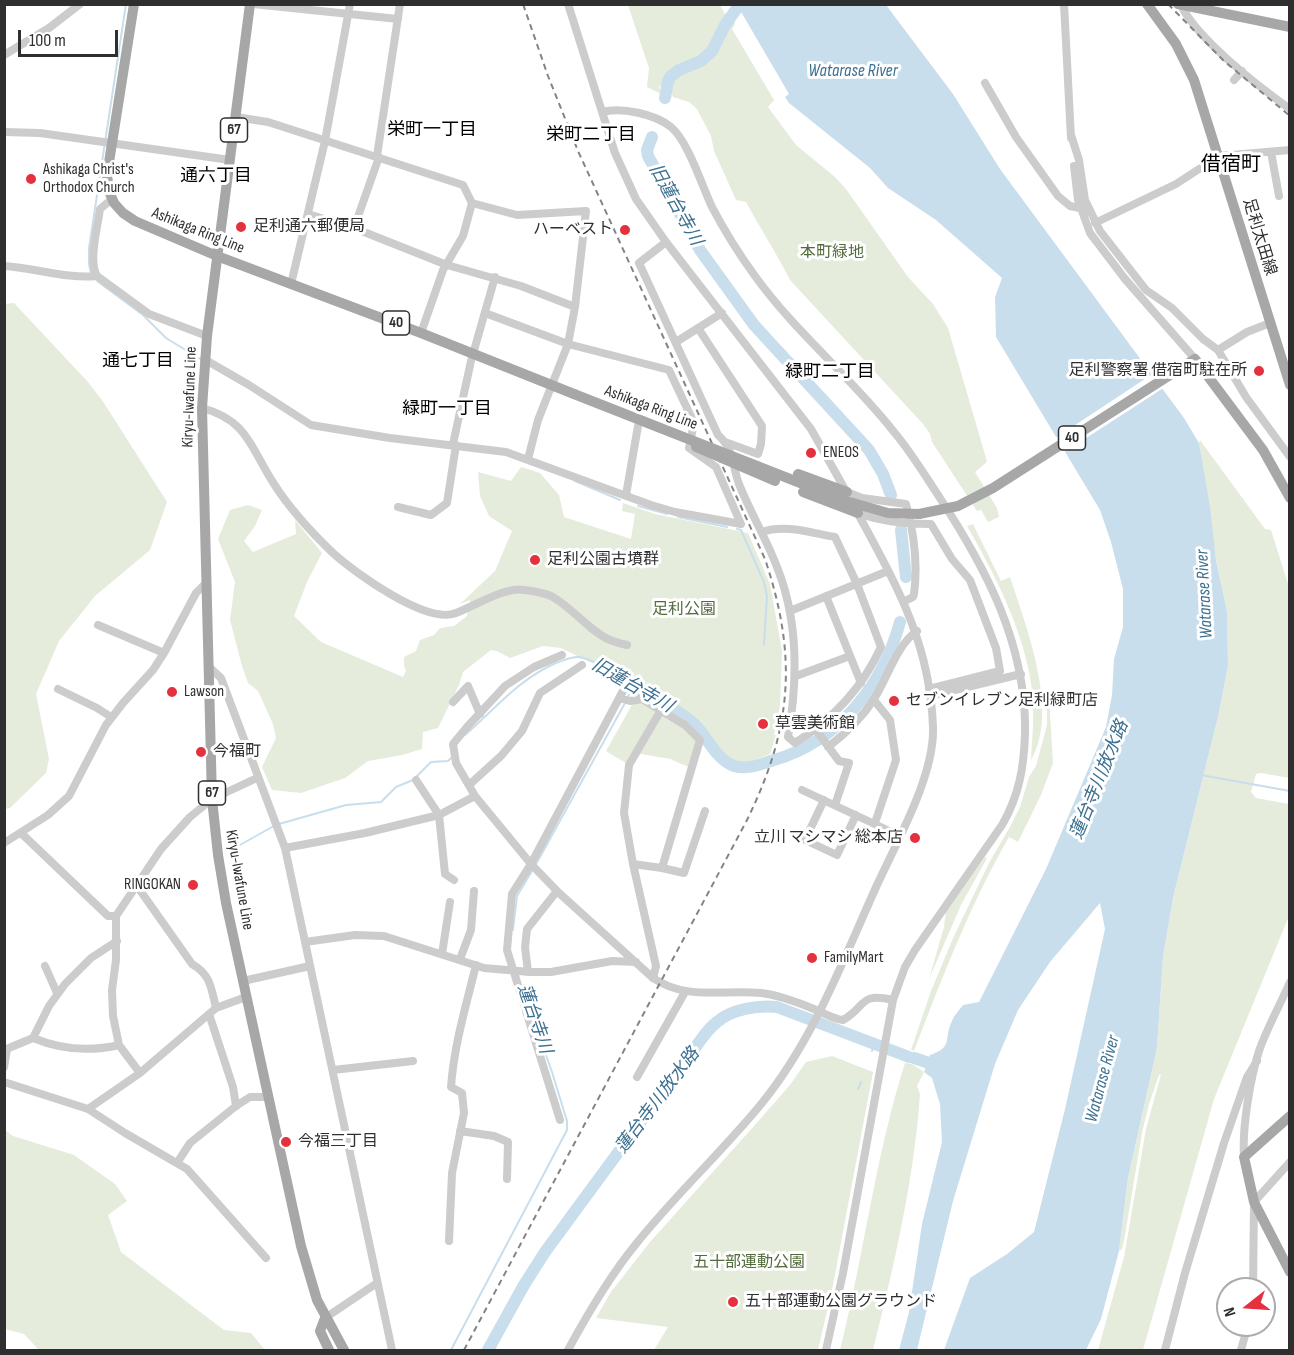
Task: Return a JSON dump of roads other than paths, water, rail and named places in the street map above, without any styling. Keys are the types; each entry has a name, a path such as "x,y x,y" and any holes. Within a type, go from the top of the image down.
{"main road":[{"path":"112,199 107,181 111,144 134,4"},
{"name":"67","path":"217,256 252,4"},
{"name":"足利太田線","path":"1147,4 1170,35 1187,64 1200,94 1290,386"},
{"path":"1179,5 1290,27"},
{"name":"Ashikaga Ring Line","path":"112,199 123,213 135,221 217,256 421,333 855,504 888,513 920,514 953,507 993,488 1195,359"},
{"name":"Kiryu-Iwafune Line","path":"217,256 204,359 202,408 212,799 221,877 301,1246 317,1300 344,1350"},
{"path":"1195,359 1263,450 1290,498"},
{"path":"679,435 685,433 701,437 847,492"},
{"path":"679,435 706,453 858,513"},
{"path":"1290,1116 1244,1157 1254,1202 1290,1272"},
{"path":"326,1318 320,1332 328,1350"}],"street":[{"path":"4,55 49,28 80,4"},
{"path":"252,4 349,9 398,19"},
{"path":"354,228 378,157 400,4"},
{"path":"568,4 615,153 631,189 666,242 811,429 904,601 916,631 930,693 934,728 929,765 900,836 810,1031 777,1085 761,1105 653,1224 624,1260 597,1299 568,1350"},
{"path":"1064,4 1071,135 1080,208 1090,233 1098,245 1195,359"},
{"path":"1179,5 1191,21 1242,70 1290,109"},
{"path":"291,284 325,141 349,9"},
{"path":"1234,80 1242,70"},
{"path":"985,82 1016,137 1058,196 1070,206 1080,208"},
{"path":"602,112 613,109 625,110 661,121 673,128 687,151 725,232 742,258 790,319 894,431 953,507 1013,641 1021,674 1025,710 1024,761 1013,803 1002,825 915,950 905,967 893,1000 843,1273 826,1350"},
{"path":"236,117 268,122 463,185 472,203 463,236 443,270 421,333"},
{"path":"4,132 40,133 230,160"},
{"path":"1071,135 1079,160 1085,200 1095,223 1146,290 1172,308 1203,339 1218,350 1246,397 1289,453"},
{"path":"1095,223 1176,184 1219,156 1290,150"},
{"path":"1271,152 1279,196"},
{"path":"112,199 100,209 93,261 93,270 97,276 149,314 207,336"},
{"path":"472,203 517,215 586,211 576,307 568,345 538,420 528,459"},
{"path":"308,214 354,228 447,265 495,278 576,307"},
{"path":"666,242 639,263 718,435 725,442 735,464 739,484 778,568 790,611 796,656 795,701 788,737 795,743 818,732 829,720 861,683 872,667 881,647 857,584 835,537 783,528 773,528 762,532"},
{"path":"4,266 81,277 97,276"},
{"path":"398,507 431,515 447,503 454,447 471,361 495,278"},
{"path":"204,359 311,425 454,447 506,452 675,512 741,524 716,467 689,448 694,423 669,370 568,345 485,313"},
{"path":"676,342 722,313"},
{"path":"1218,350 1247,332 1270,323"},
{"path":"698,328 762,426 758,454 725,442"},
{"path":"202,408 223,416 235,424 254,445 272,482 292,510 334,554 388,592 419,609 442,616 454,615 505,592 521,589 551,596 609,640 627,645"},
{"path":"626,495 638,426"},
{"path":"847,492 862,498 906,504 911,524 916,584 913,597 904,601"},
{"path":"858,513 874,519 931,524 952,559 970,580 985,617 1001,668 998,673 930,693"},
{"path":"790,611 888,571"},
{"path":"4,843 48,815 69,796 111,717 153,670 196,593 206,583"},
{"path":"826,596 861,683"},
{"path":"98,625 164,653"},
{"path":"827,746 846,733 874,700 905,641 916,631"},
{"path":"562,655 534,667 505,686 453,744 456,763 475,796 531,864 557,891 653,978 666,986 685,992 760,993 779,997 819,1014 843,1020 849,1017 862,1002 871,998 893,1000"},
{"path":"796,676 850,656"},
{"path":"469,785 501,756 522,731 540,693 582,665"},
{"path":"208,666 221,678 285,848 392,1350"},
{"path":"930,693 1021,674"},
{"path":"453,702 468,686 480,714"},
{"path":"58,688 111,717"},
{"path":"560,1120 507,950 512,894 531,864 624,689"},
{"path":"620,698 630,701 642,699 685,725 700,740 662,868"},
{"path":"874,700 890,720 896,760 875,823"},
{"path":"653,978 656,966 624,813 629,765 661,710"},
{"path":"818,732 839,761 849,763 835,805"},
{"path":"140,1072 119,1045 113,1016 116,916 161,849 190,817 212,799 257,778"},
{"path":"416,780 439,815 445,874 454,880"},
{"path":"802,790 900,836"},
{"path":"285,848 365,833 439,815 475,796"},
{"path":"824,800 805,840 837,855 856,815"},
{"path":"633,864 684,873 705,812"},
{"path":"21,833 108,916 116,916"},
{"path":"137,886 192,964 203,971 208,979 212,1011 236,1106"},
{"path":"460,959 471,930 474,891"},
{"path":"528,972 525,947 527,928 557,891"},
{"path":"441,954 450,902"},
{"path":"306,942 355,935 384,936 476,965 528,972 551,972 612,961 636,962"},
{"path":"4,1067 6,1050 33,1038 57,993 91,958 117,941"},
{"path":"449,1240 453,1173 464,1113 462,1093 451,1088 453,1065 476,965"},
{"path":"45,966 57,993"},
{"path":"243,981 310,966"},
{"path":"1244,1157 1244,1128 1260,1049 1290,982"},
{"path":"637,1077 685,992"},
{"path":"88,1109 140,1072 212,1011 246,998"},
{"path":"33,1038 57,1047 77,1049 99,1050 119,1045"},
{"path":"333,1070 412,1061"},
{"path":"1165,1350 1185,1273 1224,1143 1247,1077 1257,1061"},
{"path":"4,1082 88,1109 187,1169 266,1258"},
{"path":"177,1163 190,1143 236,1106 250,1097 268,1097"},
{"path":"460,1131 494,1136 508,1142 507,1179"},
{"path":"1253,1277 1254,1202 1288,1166"},
{"path":"326,1318 378,1283"}],"water":[{"name":"Watarase River","path":"737,5 886,5 953,94 1000,169 1184,418 1199,443 1216,560 1227,611 1228,666 1218,717 1173,898 1163,957 1157,1048 1128,1178 1119,1251 1101,1319 1086,1350 944,1350 970,1278 1007,1254 1034,1232 1065,1109 1105,929 1100,903 1050,962 1018,1010 995,1064 953,1201 917,1350 899,1350 909,1312 922,1224 942,1142 940,1104 932,1078 924,1072 930,1055 942,1049 947,1042 949,1027 963,1005 979,1002 1046,869 1106,727 1112,695 1114,659 1123,627 1123,589 1111,542 1100,510 996,337 995,297 1002,278 936,220 888,188 870,168 789,103 785,97 789,94"}],"waterway":[{"path":"91,274 89,248 126,4"},
{"name":"旧蓮台寺川","path":"665,98 670,77 679,70 701,61 712,51 725,25 740,4"},
{"name":"旧蓮台寺川","path":"652,137 647,150 648,156 700,250 754,325 869,450 883,474 891,495"},
{"path":"97,281 143,315 166,338 202,360"},
{"path":"575,481 620,500"},
{"path":"638,506 667,514"},
{"path":"678,517 727,527"},
{"path":"737,529 741,530 764,582 767,596 764,645"},
{"name":"旧蓮台寺川","path":"901,530 906,577"},
{"name":"旧蓮台寺川","path":"628,684 679,712 699,729 727,763 739,767 754,766 797,751 818,740 838,725 870,689 882,668 900,622"},
{"name":"旧蓮台寺川","path":"465,735 530,677 570,658 579,657 592,661 628,684"},
{"name":"蓮台寺川","path":"627,698 633,688"},
{"name":"蓮台寺川","path":"535,866 625,703"},
{"name":"旧蓮台寺川","path":"279,824 346,805 381,802 396,787 413,780 431,762 448,761 452,757"},
{"path":"1201,775 1290,791"},
{"name":"旧蓮台寺川","path":"229,851 274,826"},
{"name":"蓮台寺川","path":"513,930 517,896 532,871"},
{"name":"蓮台寺川放水路","path":"488,1350 545,1252 704,1036 723,1018 746,1009 777,1007 909,1057"},
{"name":"蓮台寺川","path":"451,1350 567,1130 567,1121 552,1072 531,1013"},
{"name":"蓮台寺川放水路","path":"872,1051 874,1044"},
{"name":"蓮台寺川放水路","path":"914,1058 941,1067"},
{"path":"858,1089 861,1082"}],"railway":[{"path":"464,1350 746,822 773,756 781,724 785,693 786,661 782,629 776,595 765,559 578,151 548,76 523,4"},
{"path":"1168,4 1224,61 1290,116"}],"place":[{"name":"Ashikaga Christ's Orthodox Church","path":"31,179"},
{"name":"足利通六郵便局","path":"241,227"},
{"name":"ハーベスト","path":"625,230"},
{"name":"足利警察署 借宿町駐在所","path":"1259,371"},
{"name":"ENEOS","path":"811,453"},
{"name":"足利公園古墳群","path":"535,560"},
{"name":"Lawson","path":"172,692"},
{"name":"セブンイレブン足利緑町店","path":"894,701"},
{"name":"草雲美術館","path":"763,724"},
{"name":"今福町","path":"201,752"},
{"name":"立川 マシマシ 総本店","path":"915,838"},
{"name":"RINGOKAN","path":"193,885"},
{"name":"FamilyMart","path":"812,958"},
{"name":"今福三丁目","path":"286,1142"},
{"name":"五十部運動公園グラウンド","path":"733,1302"}],"district":[{"name":"栄町一丁目","path":"432,130"},
{"name":"栄町二丁目","path":"591,135"},
{"name":"借宿町","path":"1231,165"},
{"name":"通六丁目","path":"216,176"},
{"name":"通七丁目","path":"138,361"},
{"name":"緑町二丁目","path":"830,372"},
{"name":"緑町一丁目","path":"447,409"}],"park label":[{"name":"本町緑地","path":"832,253"},
{"name":"足利公園","path":"684,610"},
{"name":"五十部運動公園","path":"749,1263"}]}
